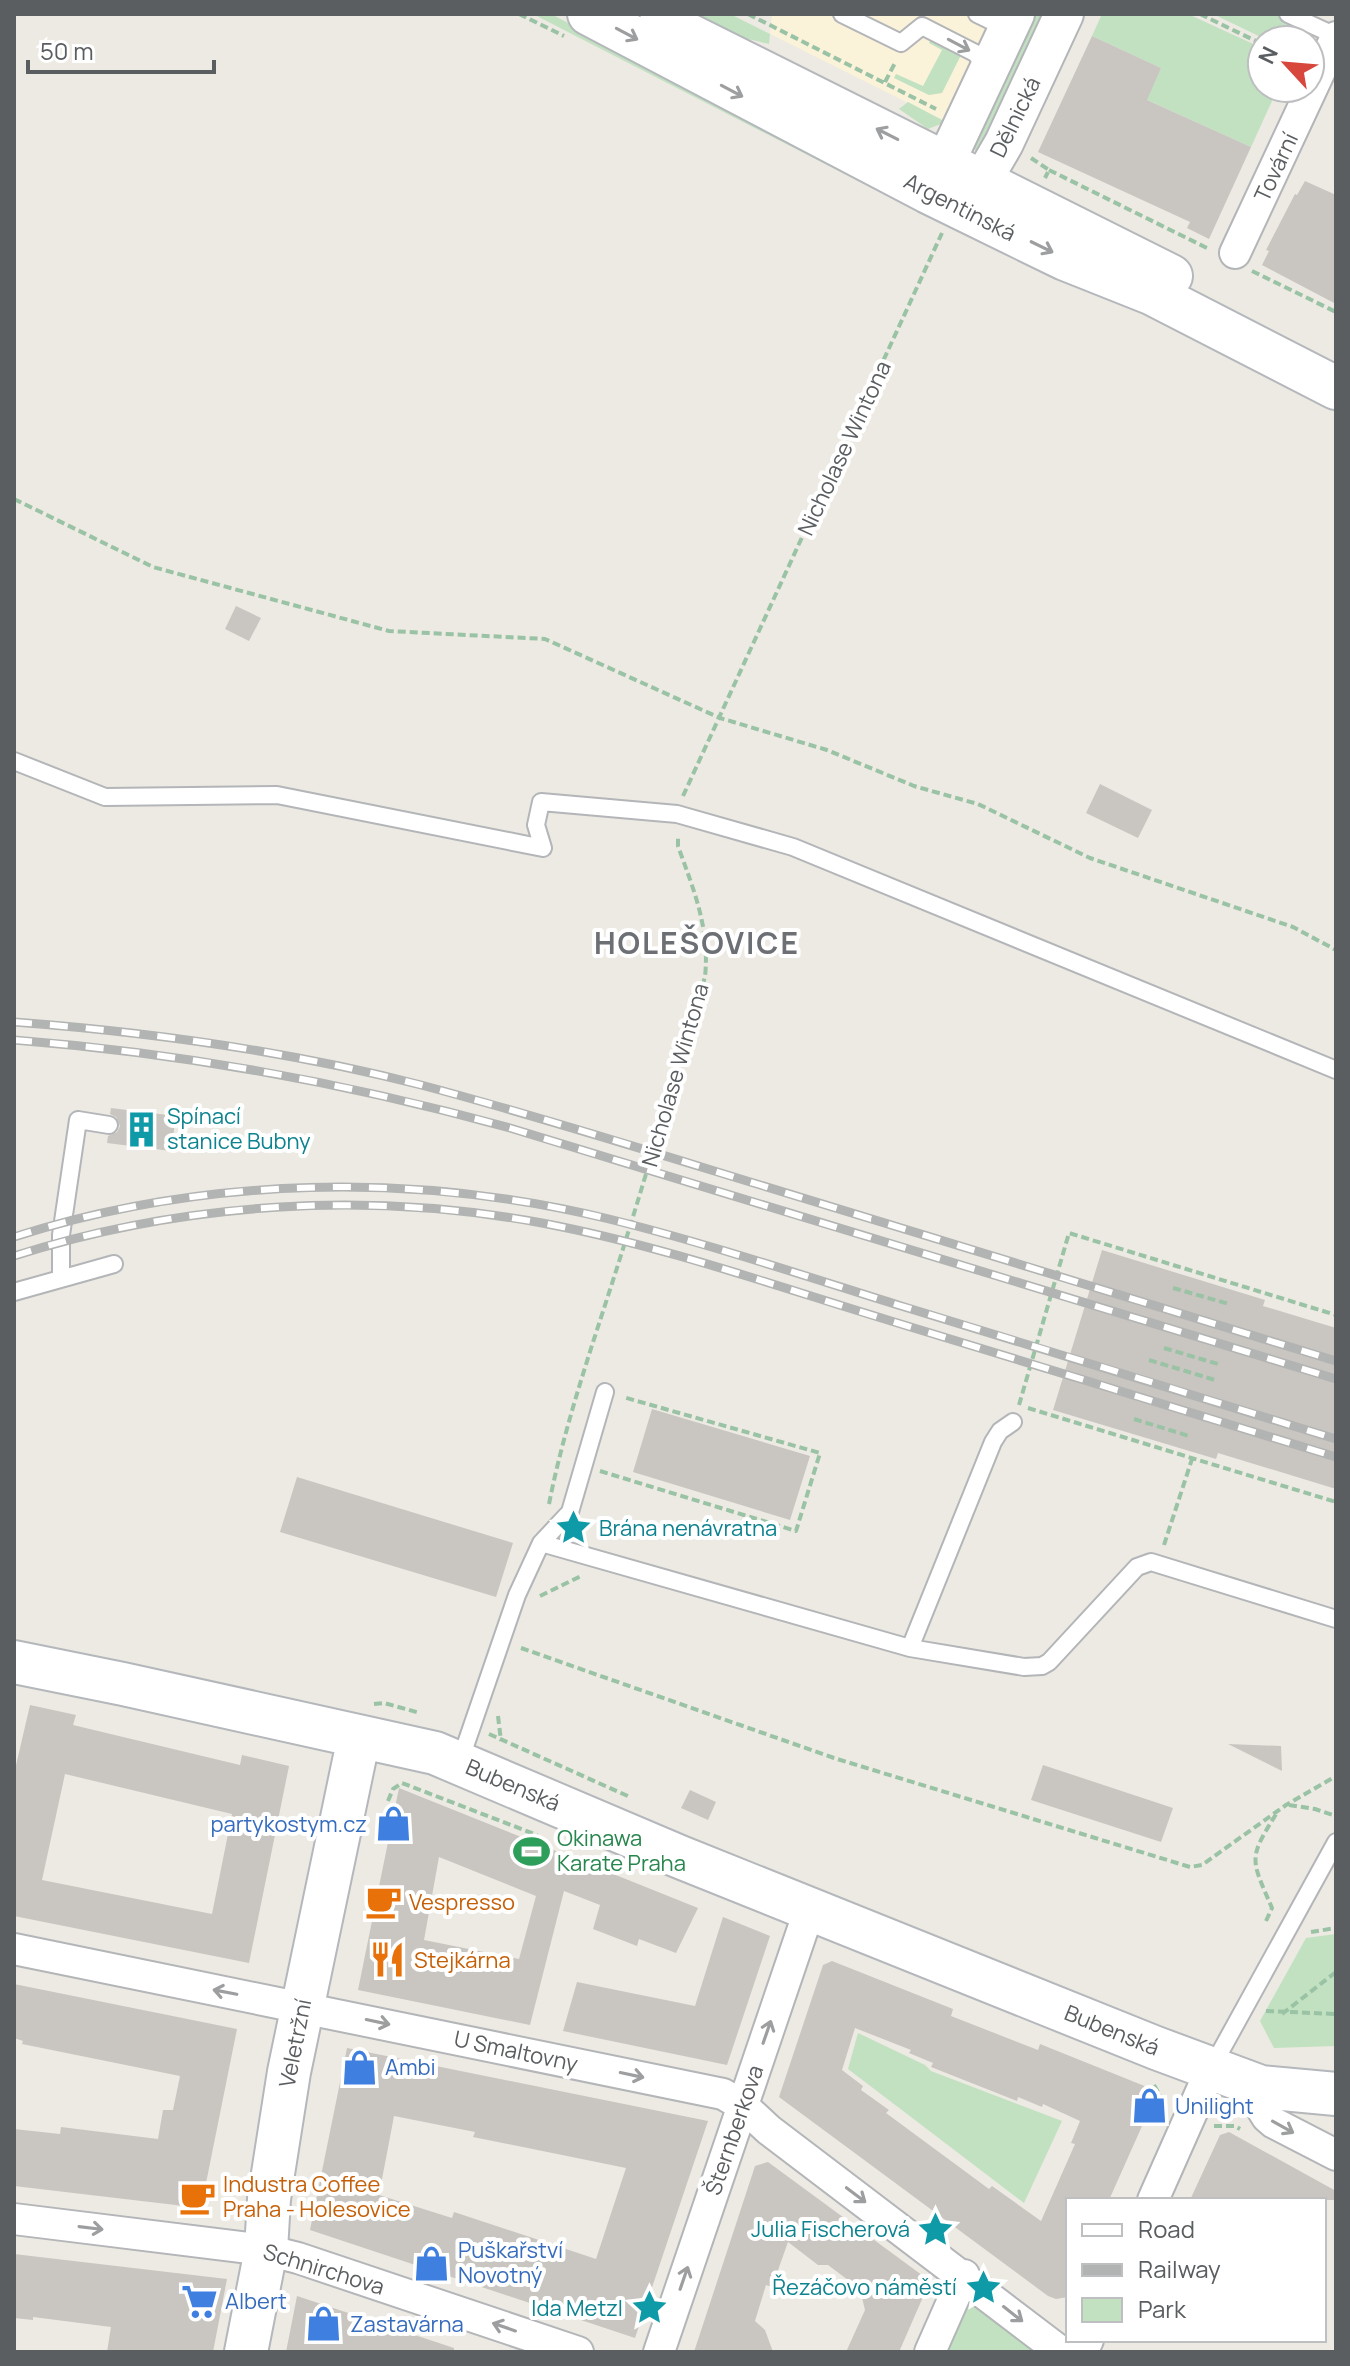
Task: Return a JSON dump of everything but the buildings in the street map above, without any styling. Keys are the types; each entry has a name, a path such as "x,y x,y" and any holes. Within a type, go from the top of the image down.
{"main road":[{"name":"Argentinská","path":"589,14 1065,259 1153,294 1336,388"},
{"name":"Argentinská","path":"647,14 941,196"},
{"name":"Argentinská","path":"941,196 982,181 1336,359"},
{"name":"Bubenská","path":"14,1662 410,1746 459,1762 680,1857 1156,2048 1261,2087 1336,2094"},
{"name":"Veletržní","path":"246,2352 266,2250 277,2141 301,2006 359,1737"},
{"name":"Bubenská","path":"1229,2075 1336,2071"}],"street":[{"name":"Dělnická","path":"982,181 1004,143 1064,14"},
{"name":"Dělnická","path":"941,196 989,70 1000,19"},
{"name":"Tovární","path":"1326,84 1336,36"},
{"name":"Tovární","path":"1230,257 1319,104"},
{"name":"Šternberkova","path":"659,2352 810,1908"},
{"name":"U Smaltovny","path":"14,1949 723,2094 742,2105 769,2130 964,2275"},
{"path":"1154,2198 1192,2115 1229,2075 1274,2123 1336,2155"},
{"name":"Schnirchova","path":"14,2219 266,2250 578,2352"},
{"path":"930,2352 964,2275 1061,2352"}],"lane":[{"path":"842,14 901,43 922,20 975,53 989,70"},
{"path":"1288,14 1336,36"},
{"path":"14,761 105,797 277,795 543,848 536,825 541,802 677,814 793,847 1336,1070"},
{"path":"61,1277 61,1235 78,1120 109,1125"},
{"path":"14,1292 114,1264"},
{"path":"459,1762 517,1595 541,1543 570,1512 605,1392"},
{"path":"910,1648 993,1442 1000,1431 1013,1422"},
{"path":"541,1543 910,1648 1024,1667 1042,1666 1049,1662 1144,1563 1158,1563 1336,1619"},
{"path":"1229,2075 1247,2000 1336,1842"}],"path":[{"path":"748,14 945,114"},
{"path":"1200,14 1246,36"},
{"path":"885,82 895,63"},
{"path":"1027,155 1049,170 1336,312"},
{"path":"1044,180 1049,170"},
{"name":"Nicholase Wintona","path":"541,1543 556,1466 705,977 707,950 702,916 678,846 677,814 941,196"},
{"path":"14,499 153,567 389,631 545,639 720,718 827,750 914,786 978,804 1090,858 1293,927 1336,950"},
{"path":"1336,1315 1152,1262 1069,1233 1018,1405 1100,1427 1192,1459 1336,1502"},
{"path":"1173,1288 1229,1304"},
{"path":"1164,1348 1218,1364"},
{"path":"1149,1360 1215,1380"},
{"path":"583,1466 796,1531 820,1453 605,1392"},
{"path":"1134,1419 1189,1436"},
{"path":"1158,1563 1192,1459"},
{"path":"536,1598 587,1573 600,1577 605,1562"},
{"path":"516,1661 524,1635"},
{"path":"520,1647 834,1758 1190,1867 1202,1865 1286,1805 1336,1776"},
{"path":"497,1713 501,1741"},
{"path":"388,1801 393,1789 402,1783 473,1810"},
{"path":"1286,1805 1336,1816"},
{"path":"1266,1922 1272,1908 1254,1866 1256,1846 1278,1811"},
{"path":"1282,2014 1336,1972"},
{"path":"1264,2011 1336,2014"},
{"path":"1153,2082 1163,2101 1215,2127 1235,2126 1248,2133"}],"shaded area":[{"path":"772,14 1000,14 946,122 770,34"}],"green space":[{"path":"533,14 551,14 856,173 864,184"},
{"path":"689,14 730,14 770,34 769,44 731,35"},
{"path":"1030,14 1053,14 982,155 972,148"},
{"path":"1102,14 1188,14 1246,41 1246,104 1271,104 1251,147 1145,99 1161,68 1092,36"},
{"path":"1213,14 1316,14 1311,24 1246,24 1246,30"},
{"path":"931,39 961,55 942,93 929,95 894,78 896,74 923,86 942,50 929,43"},
{"path":"908,102 946,122 928,129 899,109"},
{"path":"1336,1934 1336,2046 1274,2048 1260,2021 1306,1938"},
{"path":"858,2033 925,2065 931,2071 1062,2121 1024,2203 848,2069"},
{"path":"965,2297 1050,2352 937,2352"}],"railway":[{"path":"14,1022 219,1044 320,1062 421,1085 632,1146 1336,1361"},
{"path":"14,1040 140,1053 264,1072 449,1112 1336,1379"},
{"path":"14,1237 86,1217 160,1202 234,1192 386,1188 461,1193 536,1204 609,1219 718,1249 1336,1439"},
{"path":"14,1256 143,1224 209,1213 276,1207 410,1207 542,1223 718,1267 1336,1457"}],"place":[{"name":"Spínací stanice Bubny","path":"141,1129"},
{"name":"Brána nenávratna","path":"573,1528"},
{"name":"partykostym.cz","path":"393,1824"},
{"name":"Okinawa Karate Praha","path":"531,1851"},
{"name":"Vespresso","path":"383,1902"},
{"name":"Stejkárna","path":"388,1960"},
{"name":"Ambi","path":"359,2067"},
{"name":"Unilight","path":"1149,2106"},
{"name":"Industra Coffee Praha - Holesovice","path":"197,2197"},
{"name":"Julia Fischerová","path":"936,2229"},
{"name":"Puškařství Novotný","path":"432,2263"},
{"name":"Řezáčovo náměstí","path":"983,2287"},
{"name":"Albert","path":"199,2301"},
{"name":"Ida Metzl","path":"649,2308"},
{"name":"Zastavárna","path":"324,2324"}],"district":[{"name":"HOLEŠOVICE","path":"697,942"}]}
